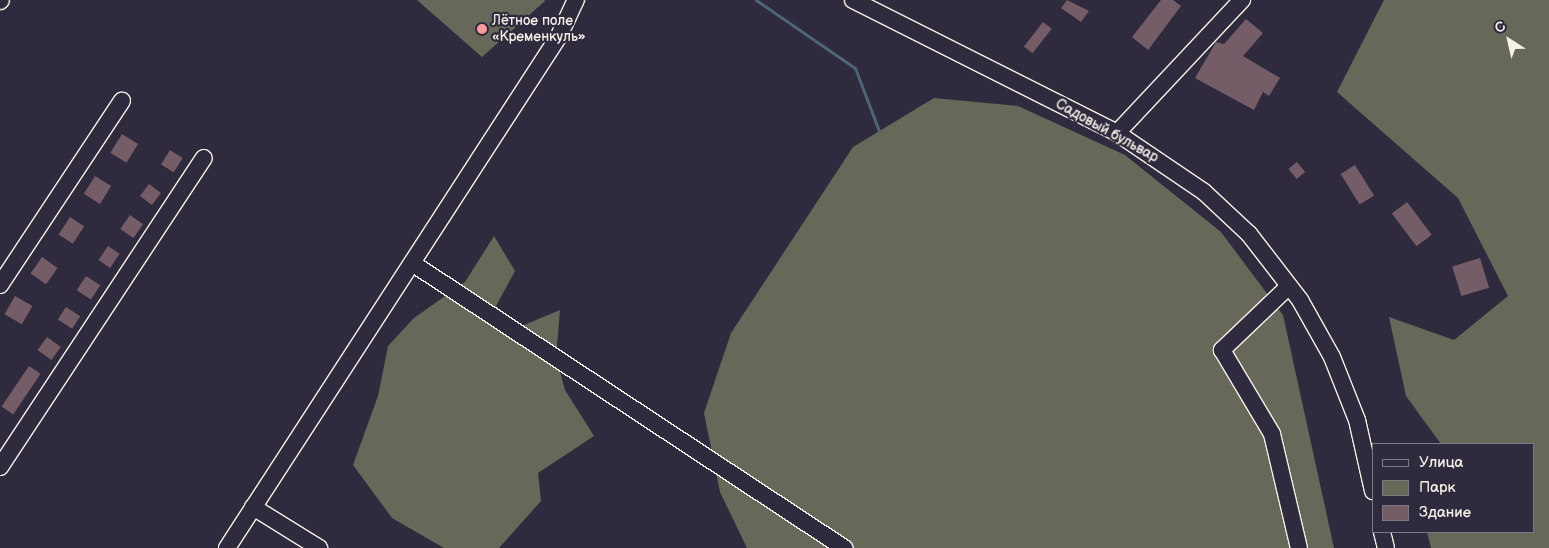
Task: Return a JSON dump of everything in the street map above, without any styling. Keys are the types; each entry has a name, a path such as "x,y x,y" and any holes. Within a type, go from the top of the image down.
{"street":[{"path":"227,548 559,36 576,0"},
{"name":"Садовый бульвар","path":"853,0 1117,133 1204,192 1249,234 1289,286 1332,357 1357,420 1372,487"},
{"path":"1117,133 1242,0"},
{"path":"0,285 122,101"},
{"path":"0,467 204,158"},
{"path":"412,263 844,548"},
{"path":"1289,286 1222,350 1272,434 1299,548"},
{"path":"253,507 319,548"},
{"path":"1382,533 1386,548"}],"green space":[{"name":"Лётное поле «Кременкуль»","path":"417,0 544,0 545,1 482,57"},
{"path":"1384,0 1549,0 1549,548 1431,548 1427,533 1534,533 1534,443 1440,443 1406,396 1389,317 1454,340 1508,296 1458,198 1337,92"},
{"path":"934,98 1018,106 1125,155 1221,232 1283,315 1334,548 747,548 720,492 704,413 731,333 853,147"},
{"path":"494,236 515,271 496,306 517,328 560,310 556,357 565,390 594,436 538,473 541,501 499,548 444,548 392,518 353,465 378,396 388,346 414,318 465,282"}],"building":[{"path":"1067,0 1089,11 1081,22 1061,8"},
{"path":"1161,0 1173,0 1181,6 1148,50 1132,37"},
{"path":"1246,19 1263,33 1243,56 1280,78 1269,96 1263,92 1254,110 1195,78 1216,42 1224,44"},
{"path":"1043,22 1052,29 1033,53 1024,46"},
{"path":"122,134 138,144 126,163 110,153"},
{"path":"170,150 183,158 174,172 161,164"},
{"path":"1297,162 1305,172 1297,179 1288,169"},
{"path":"1355,165 1374,196 1360,205 1341,174"},
{"path":"95,176 111,186 100,204 84,194"},
{"path":"149,184 161,193 152,205 140,196"},
{"path":"1407,202 1432,235 1417,246 1392,213"},
{"path":"130,215 143,224 133,238 120,229"},
{"path":"70,217 84,226 73,244 59,235"},
{"path":"108,246 120,254 110,268 98,260"},
{"path":"42,257 58,268 46,284 31,273"},
{"path":"1480,258 1489,288 1461,296 1452,266"},
{"path":"86,276 100,285 91,300 77,290"},
{"path":"15,296 32,306 22,324 4,314"},
{"path":"66,307 80,316 72,329 58,320"},
{"path":"47,337 61,347 51,360 38,350"},
{"path":"29,366 41,374 13,414 2,407"}],"waterway":[{"path":"756,0 855,68 879,131"}],"place":[{"name":"Лётное поле «Кременкуль»","path":"482,29"}]}
